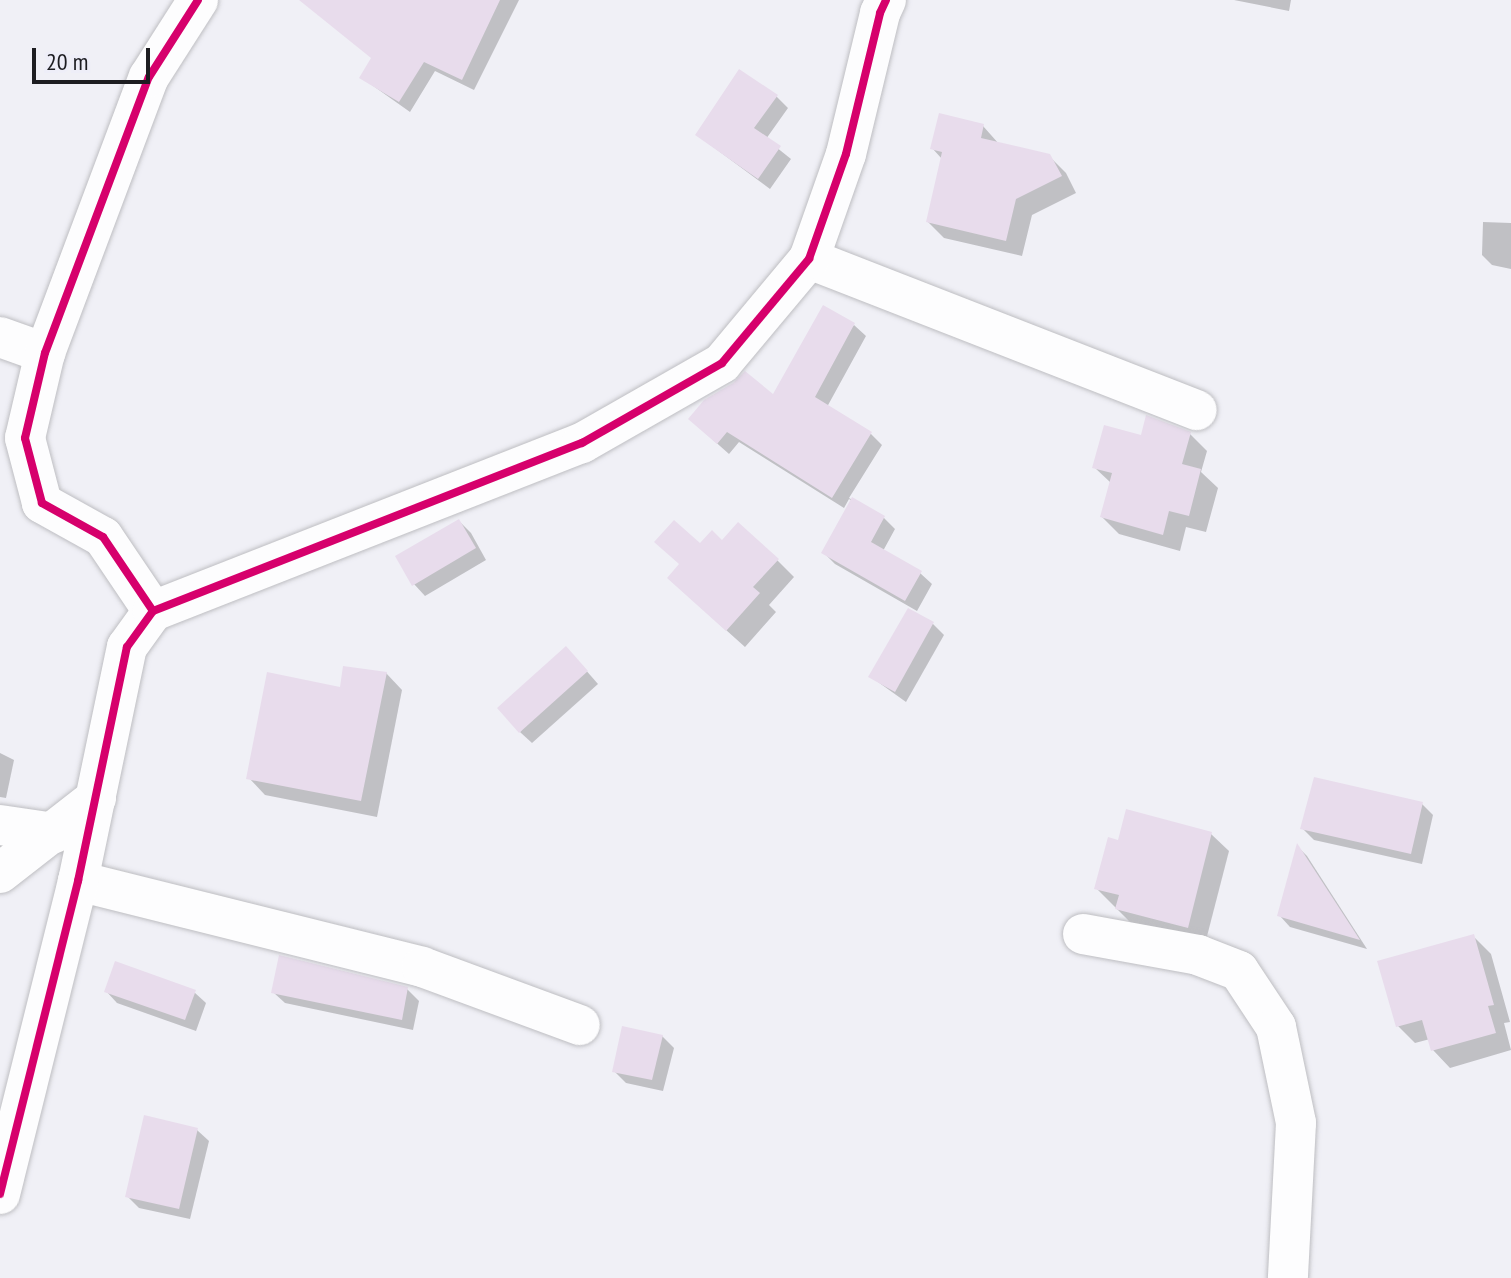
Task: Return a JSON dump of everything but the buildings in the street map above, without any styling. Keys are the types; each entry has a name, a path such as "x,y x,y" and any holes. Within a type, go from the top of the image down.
{"street":[{"path":"153,611 103,537 42,503 25,438 45,353 149,77 198,0"},
{"path":"0,1194 78,881 127,647 153,611 582,443 722,363 809,259 846,154 880,13 886,0"},
{"path":"809,259 1197,410"},
{"path":"0,337 45,353"},
{"path":"0,873 96,798"},
{"path":"0,825 54,833"},
{"path":"78,881 422,967 580,1025"},
{"path":"1083,934 1198,955 1239,971 1276,1027 1296,1123 1288,1278"}],"cycle path":[{"path":"153,611 103,537 42,503 25,438 45,353 149,77 198,0"},
{"path":"0,1194 78,881 127,647 153,611 582,443 722,363 809,259 846,154 880,13 886,0"}]}
